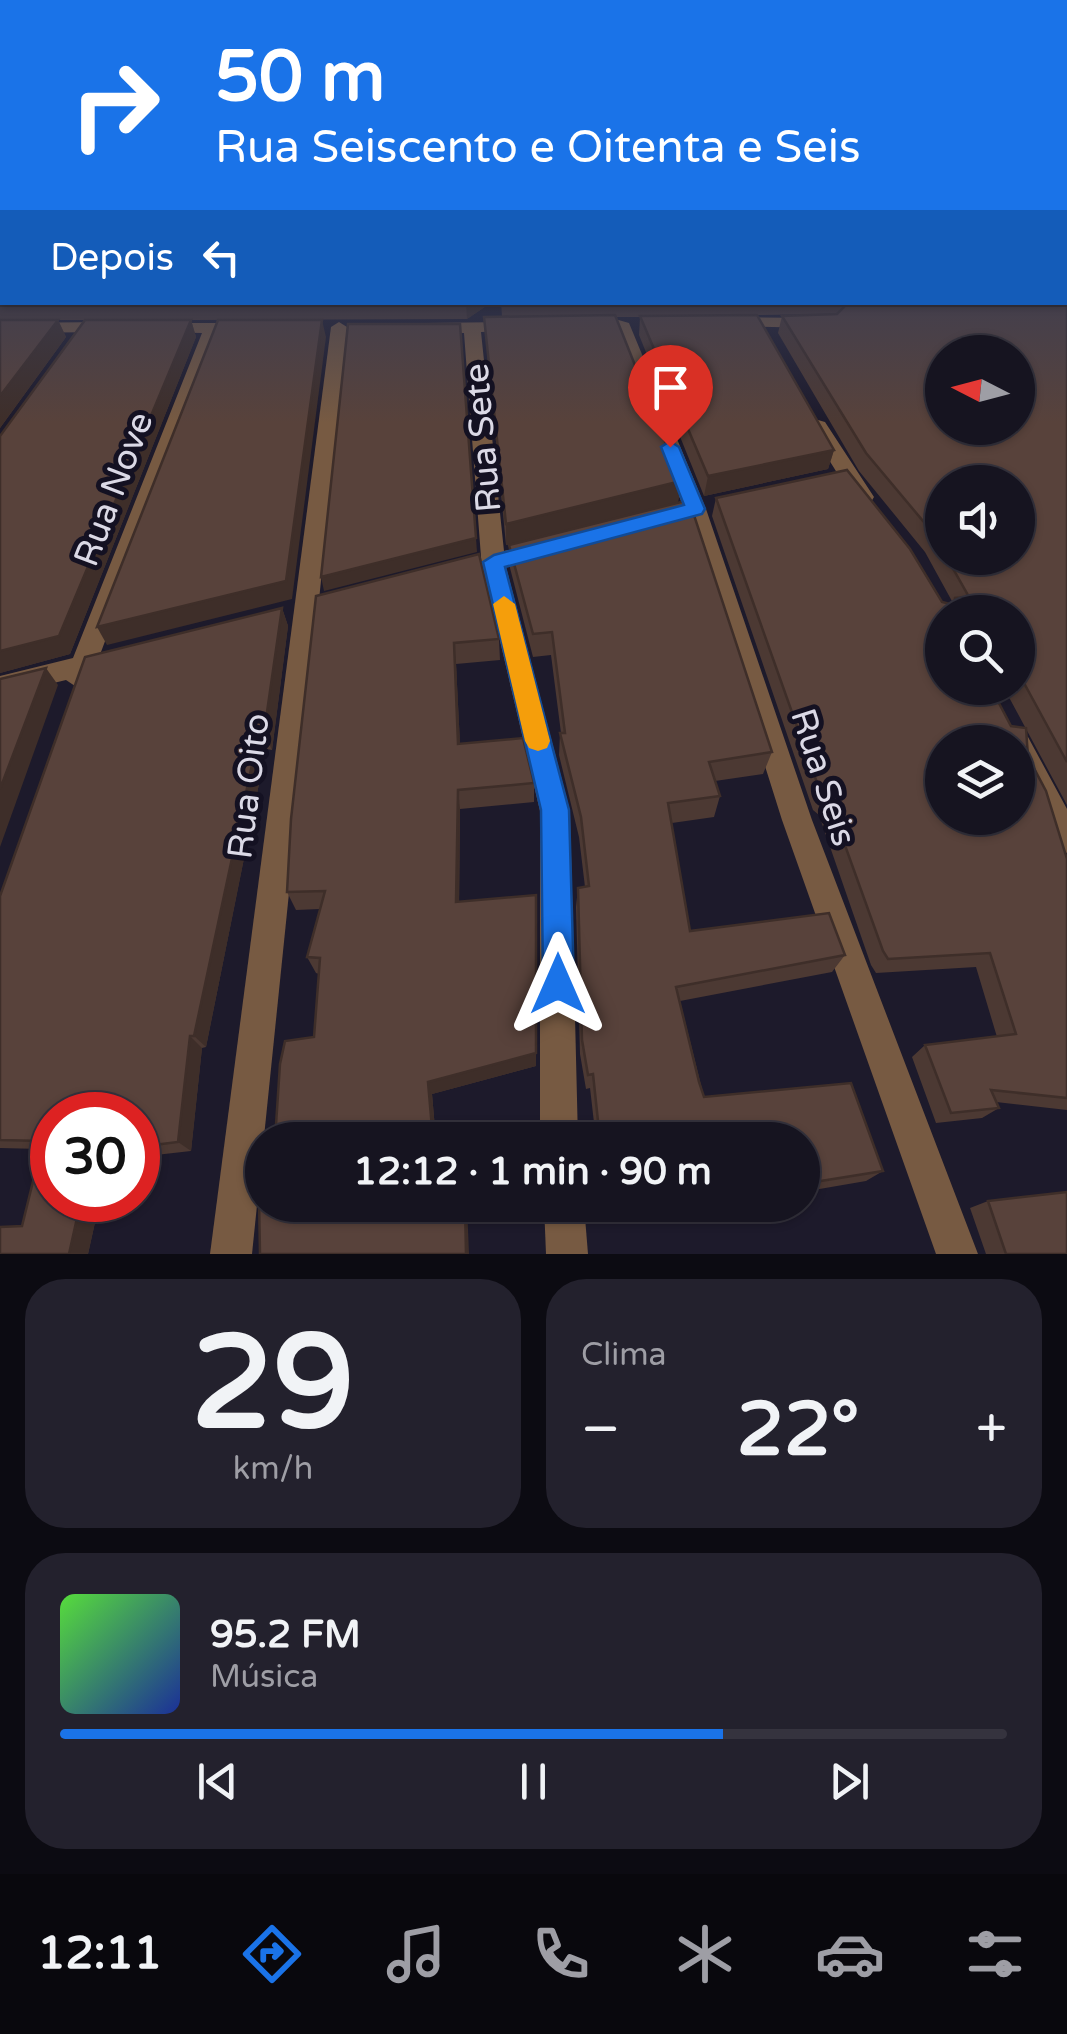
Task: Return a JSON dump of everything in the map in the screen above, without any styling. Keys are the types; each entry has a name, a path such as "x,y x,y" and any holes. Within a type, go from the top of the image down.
{"street":[{"path":"472,328 497,311"},
{"path":"720,322 764,330 830,323"},
{"name":"Rua Seis","path":"621,323 695,509 796,820 957,1254"},
{"path":"415,328 528,326"},
{"path":"0,328 81,335 131,327 267,328"},
{"name":"Rua Nove","path":"70,703 213,328"},
{"name":"Rua Oito","path":"231,1254 339,328"},
{"name":"Rua Sete","path":"472,328 494,562 555,810 559,1122"},
{"path":"808,408 837,478 880,518"},
{"path":"419,580 567,543"},
{"path":"0,686 138,652"},
{"path":"1002,715 1007,725"},
{"path":"1035,778 1067,839"},
{"path":"565,1222 567,1254"}],"building":[{"path":"845,306 1067,306 1067,762 1035,703 1035,595 968,595 957,575 1035,575 1035,465 925,465 925,523 866,453 782,316 837,314"},
{"path":"615,315 681,481 506,524 484,317"},
{"path":"757,315 834,450 708,476 640,316"},
{"path":"0,320 58,320 0,396"},
{"path":"85,320 191,320 59,636 0,651 0,436"},
{"path":"218,320 322,320 286,581 97,627"},
{"path":"348,324 460,324 476,538 321,577"},
{"path":"847,470 910,549 938,595 925,595 925,705 1000,705 1010,725 925,725 925,835 1035,835 1035,770 1046,791 1067,859 1067,1098 991,1090 999,1108 951,1113 925,1045 1016,1034 990,953 888,959 883,951 828,798 821,794 716,498"},
{"path":"689,500 772,752 709,762 720,796 668,803 690,931 829,913 845,955 676,987 699,1082 704,1097 851,1083 883,1171 820,1181 820,1122 598,1122 593,1074 588,1075 582,1040 578,888 589,886 581,817 560,733 565,733 552,632 533,634 509,545"},
{"path":"479,554 499,639 454,643 458,744 523,738 534,783 458,790 456,902 536,895 536,1053 428,1082 431,1122 276,1122 285,1041 314,1037 320,958 307,957 325,891 287,892 291,819 316,596"},
{"path":"282,608 264,733 259,732 194,1036 190,1036 178,1142 160,1144 160,1092 30,1092 30,1141 0,1140 0,896 85,657"},
{"path":"46,668 0,789 0,679"},
{"path":"1067,1192 1067,1254 1006,1254 988,1201"},
{"path":"30,1194 30,1222 76,1222 69,1254 0,1254 0,1227 22,1226"},
{"path":"259,1222 465,1222 466,1254 260,1254"}],"slow traffic":[{"path":"504,604 538,741"}],"route":[{"path":"558,984 555,810 494,562 695,509 670,447"}]}
